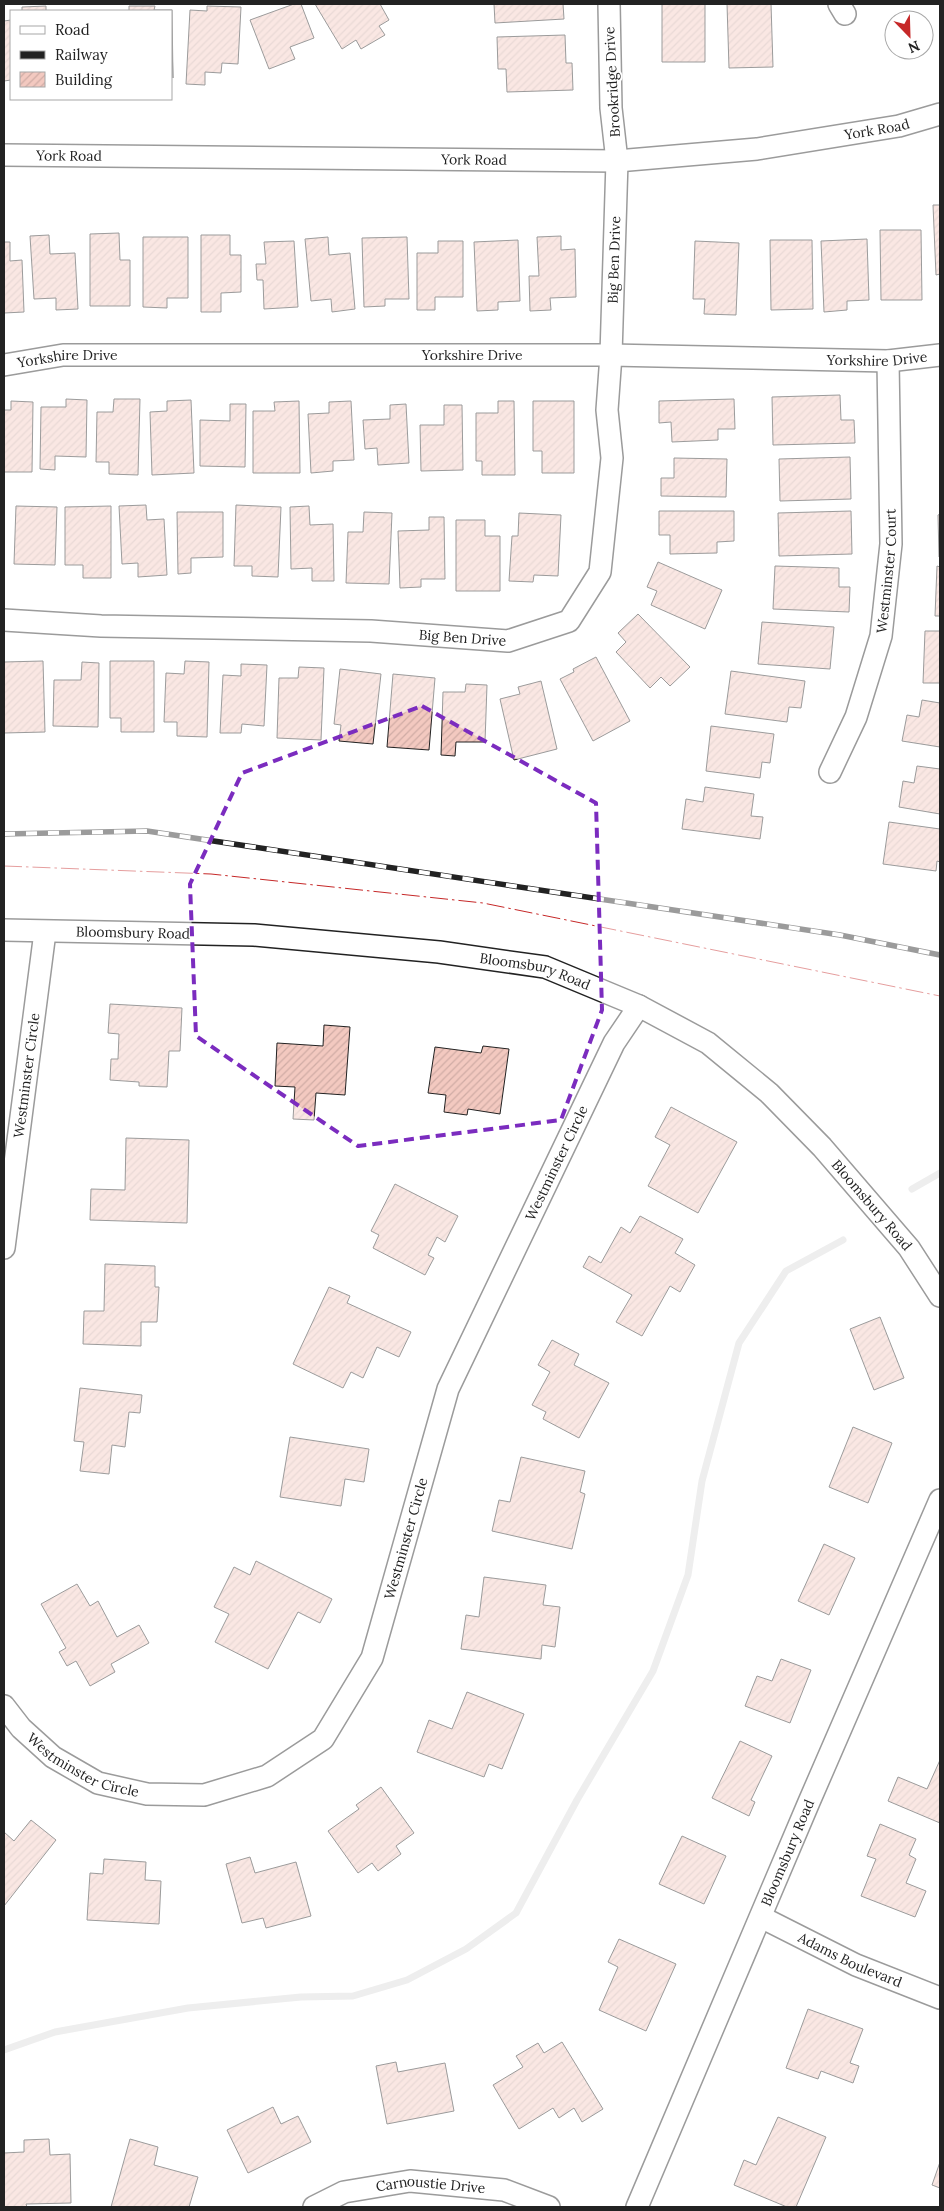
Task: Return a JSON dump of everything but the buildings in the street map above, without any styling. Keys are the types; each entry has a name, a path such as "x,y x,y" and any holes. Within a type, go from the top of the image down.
{"street":[{"name":"Brookridge Drive","path":"609,4 611,108 617,161"},
{"name":"York Road","path":"4,155 617,161 757,149 899,126 940,114"},
{"name":"Big Ben Drive","path":"4,620 101,626 371,631 508,641 569,621 600,572 612,458 607,410 611,355 617,161"},
{"name":"Yorkshire Drive","path":"4,365 63,355 611,355 888,360 940,355"},
{"name":"Westminster Court","path":"830,772 856,716 881,636 891,544 888,360"},
{"name":"Bloomsbury Road","path":"4,930 254,935 439,952 544,966 639,1006 708,1043 769,1093 822,1147 908,1248 940,1296"},
{"name":"Westminster Circle","path":"4,1248 45,932"},
{"name":"Westminster Circle","path":"4,1706 21,1728 53,1757 98,1783 147,1794 204,1794 267,1776 323,1738 372,1658 448,1389 614,1043 639,1006"},
{"name":"Bloomsbury Road","path":"637,2207 940,1500"},
{"name":"Adams Boulevard","path":"761,1917 856,1965 940,1998"},
{"name":"Carnoustie Drive","path":"314,2207 344,2192 410,2181 504,2190 549,2207"}],"highlighted area":[{"path":"422,706 596,803 602,1010 561,1120 358,1146 196,1036 190,884 242,773"}],"waterway":[{"path":"912,1189 940,1173"},
{"path":"4,2050 55,2032 188,2008 301,1997 353,1996 407,1980 466,1949 516,1913 577,1800 653,1671 688,1575 702,1481 739,1343 786,1271 843,1240"}],"railway":[{"path":"4,834 147,831 840,935 940,955"}],"power":[{"path":"4,866 211,874 483,903 940,996"}]}
